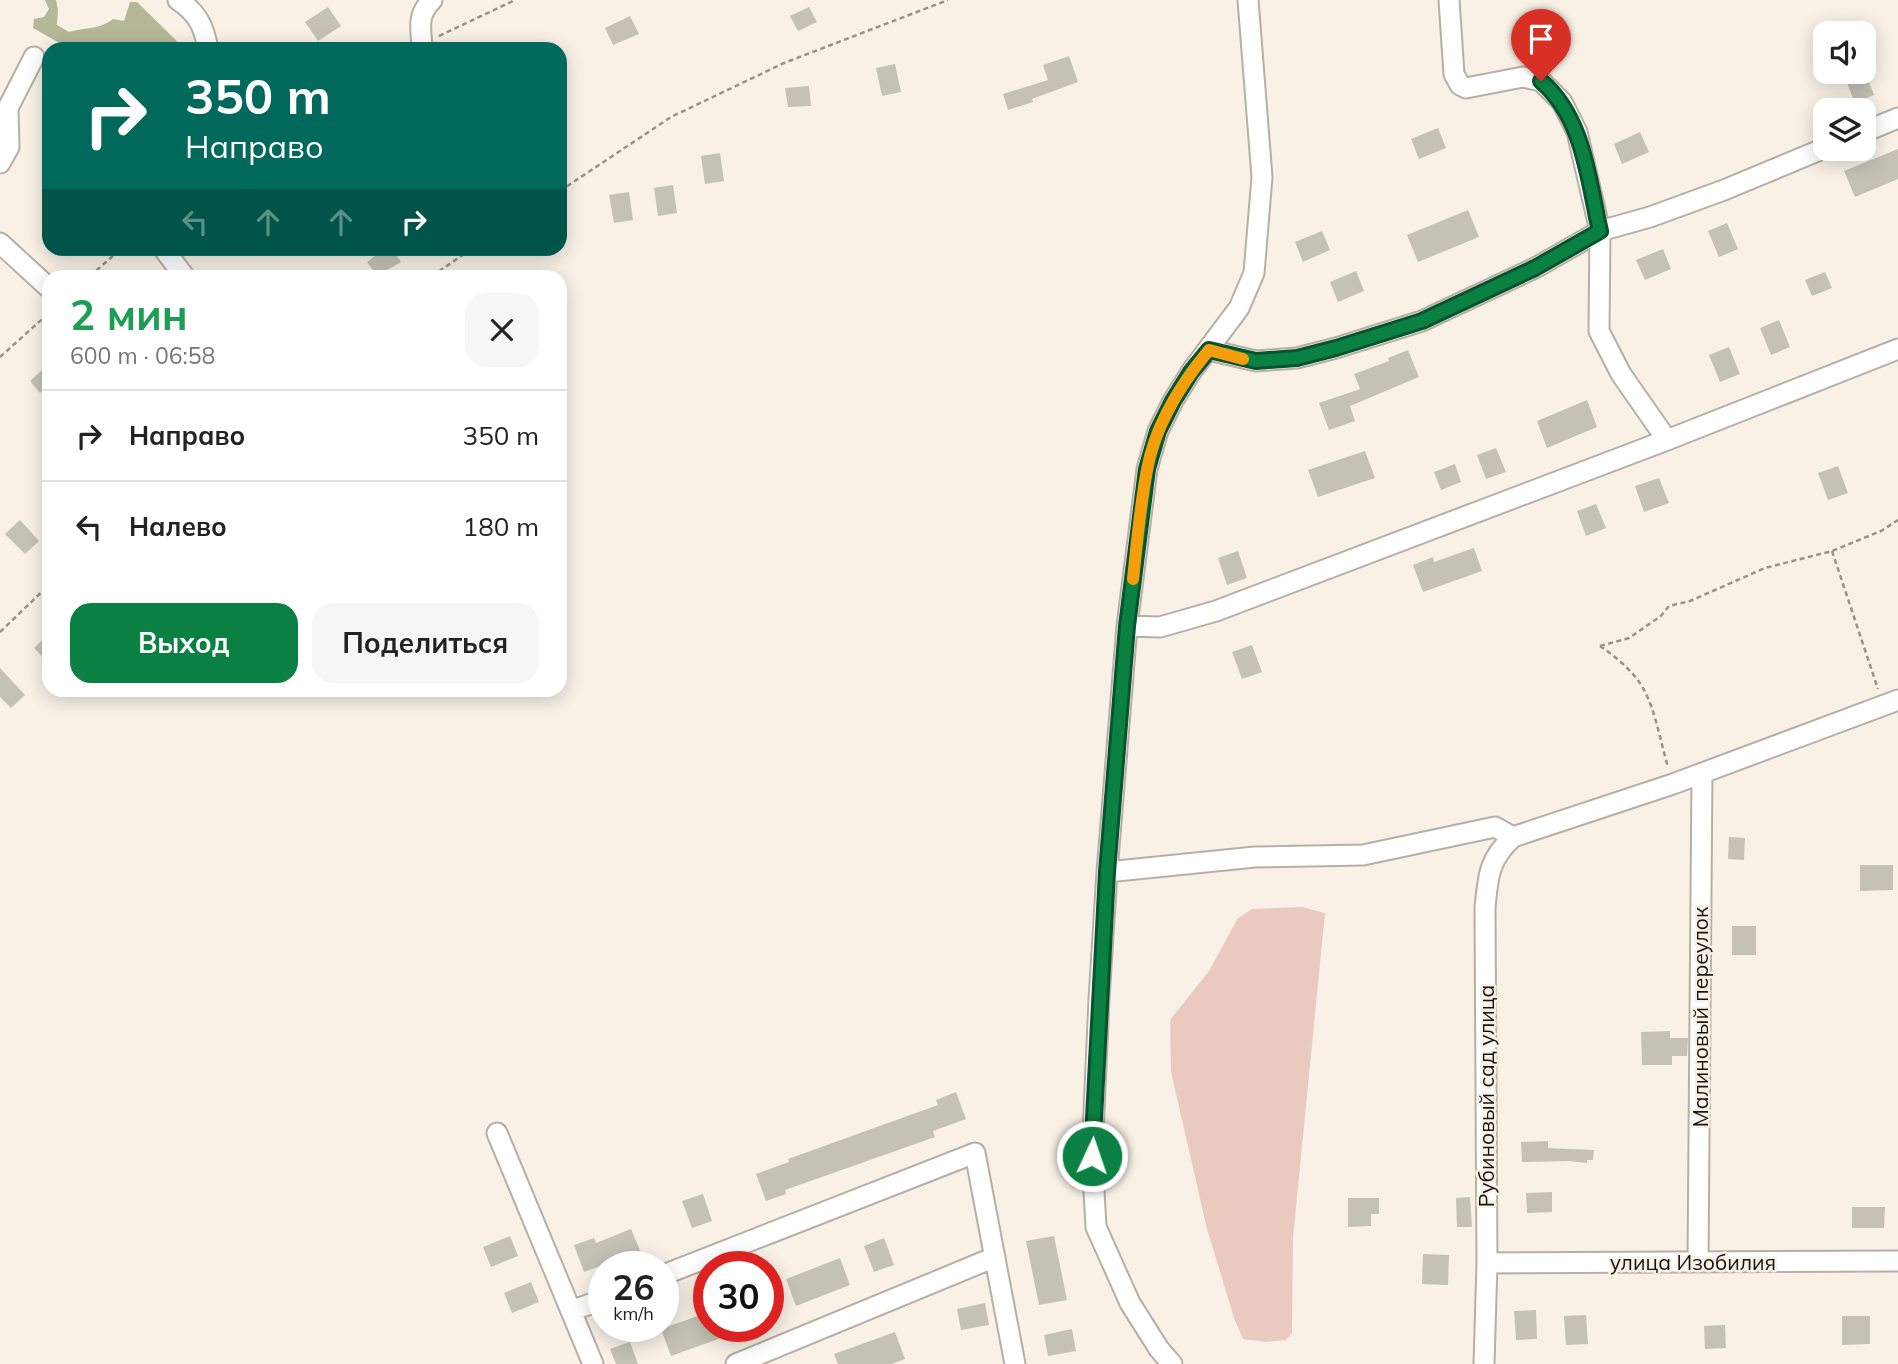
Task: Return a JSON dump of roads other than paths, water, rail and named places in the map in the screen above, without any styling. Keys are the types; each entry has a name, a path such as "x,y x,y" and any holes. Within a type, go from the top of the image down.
{"street":[{"path":"422,42 419,19 432,0"},
{"path":"1172,1364 1159,1349 1130,1303 1096,1227 1092,1156 1107,872 1127,626 1147,469 1158,431 1173,401 1191,372 1239,308 1254,272 1262,177 1248,0"},
{"path":"1449,0 1454,74 1460,85 1466,88 1523,76 1541,81 1562,102 1577,132 1600,231 1599,331 1621,374 1667,440"},
{"path":"187,3 204,27 207,42"},
{"path":"0,163 9,147 8,108 34,57"},
{"path":"1876,127 1898,118"},
{"path":"1209,350 1256,361 1297,358 1422,321 1535,268 1600,231 1650,217 1724,190 1813,153"},
{"path":"0,243 42,282"},
{"path":"1127,626 1160,627 1216,611 1667,440 1898,349"},
{"path":"1107,872 1255,857 1363,855 1495,827 1513,838 1673,784 1891,703"},
{"name":"Малиновый переулок","path":"1698,1261 1702,773"},
{"name":"Рубиновый сад улица","path":"1484,1364 1487,1264 1485,908 1490,865 1513,838"},
{"path":"497,1133 593,1364"},
{"path":"679,1269 975,1153 1015,1364"},
{"path":"736,1364 995,1257"},
{"name":"улица Изобилия","path":"1487,1264 1898,1261"},
{"path":"571,1311 588,1305"}]}
